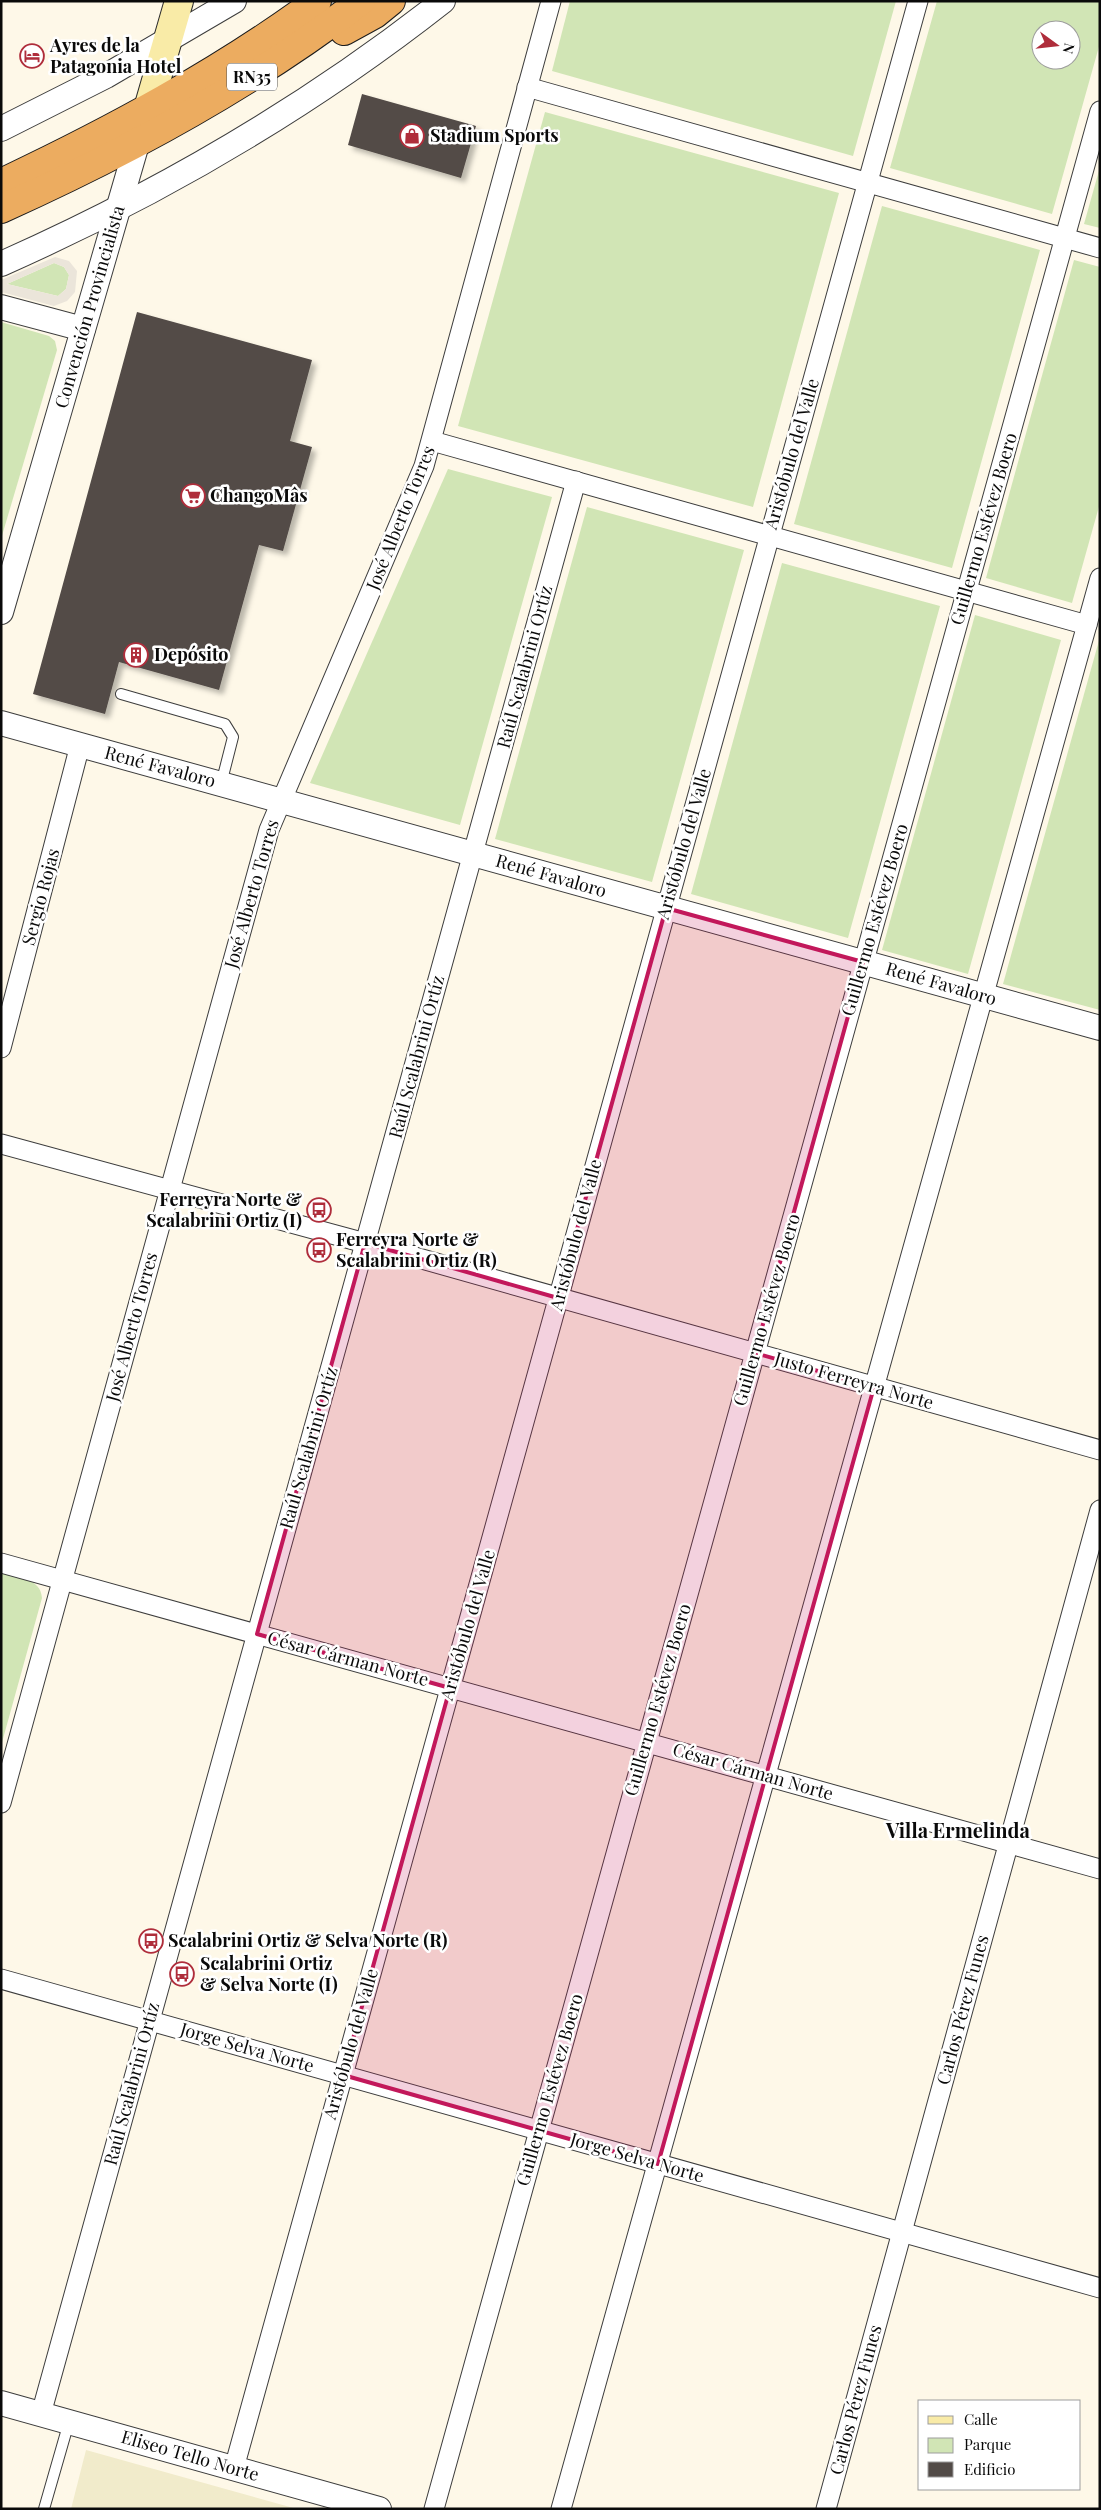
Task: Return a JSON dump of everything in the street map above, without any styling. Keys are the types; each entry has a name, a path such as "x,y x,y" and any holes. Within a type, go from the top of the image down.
{"highway":[{"name":"RN35","path":"1,182 42,164 148,107 235,57 317,1"},
{"name":"RN35","path":"1,209 137,144 266,68 361,1"},
{"path":"266,68 357,25 391,1"},
{"path":"1,173 42,164"}],"main road":[{"name":"Convención Provincialista","path":"137,144 179,1"}],"street":[{"path":"1,129 98,80 234,1"},
{"path":"1,264 118,208 191,170 308,100 443,1"},
{"name":"José Alberto Torres","path":"1,1803 266,840 280,800 414,492 432,440 551,1"},
{"name":"Aristóbulo del Valle","path":"234,2468 918,1"},
{"path":"527,87 1100,248"},
{"name":"Guillermo Estévez Boero","path":"434,2509 1100,111"},
{"name":"Convención Provincialista","path":"1,612 137,144"},
{"path":"1,307 83,329"},
{"path":"432,440 1087,625"},
{"name":"Raúl Scalabrini Ortíz","path":"41,2414 576,481"},
{"path":"561,2509 1100,578"},
{"name":"René Favaloro","path":"1,723 1100,1028"},
{"name":"Sergio Rojas","path":"1,1048 80,745"},
{"name":"Justo Ferreyra Norte","path":"1,1144 1100,1450"},
{"name":"Carlos Pérez Funes","path":"826,2509 1100,1510"},
{"name":"César Cárman Norte","path":"1,1563 1100,1869"},
{"name":"Jorge Selva Norte","path":"1,1979 1100,2288"},
{"name":"Eliseo Tello Norte","path":"1,2403 379,2509"}],"lane":[{"path":"121,694 225,724 233,738 221,784"},
{"path":"44,2509 69,2422"}],"highlighted area":[{"path":"666,908 863,962 755,1353 874,1387 658,2164 343,2075 450,1688 257,1634 365,1243 558,1298"}],"shaded area":[{"path":"55,257 69,261 77,271 75,292 67,301 54,306 1,292 1,280","holes":["54,263 64,267 69,275 66,289 58,296 7,284"]},
{"path":"86,2450 297,2509 71,2509"}],"green space":[{"path":"570,1 896,1 853,156 552,71"},
{"path":"937,1 1100,1 1100,43 1052,214 890,168"},
{"path":"545,112 839,193 753,507 458,426"},
{"path":"1100,167 1100,228 1084,224"},
{"path":"882,206 1040,250 952,568 794,524"},
{"path":"1074,260 1100,267 1100,503 1072,603 986,578"},
{"path":"54,263 64,267 69,275 66,289 58,296 7,284"},
{"path":"1,322 49,336 55,341 57,350 1,539"},
{"path":"448,469 552,497 460,825 310,783"},
{"path":"587,507 744,550 652,882 495,839"},
{"path":"782,563 940,606 848,938 691,894"},
{"path":"975,615 1061,640 968,974 882,950"},
{"path":"1100,637 1100,1010 1003,984"},
{"path":"1,1573 21,1577 33,1582 41,1591 42,1598 1,1746"}],"building":[{"name":"Stadium Sports","path":"362,94 476,126 461,178 348,145"},
{"name":"ChangoMâs","path":"137,312 312,360 290,441 312,447 283,551 259,545 219,690 119,662 105,714 33,694"}],"place":[{"name":"Ayres de la Patagonia Hotel","path":"32,56"},
{"name":"Stadium Sports","path":"412,136"},
{"name":"ChangoMâs","path":"193,496"},
{"name":"Depósito","path":"136,655"},
{"name":"Ferreyra Norte & Scalabrini Ortiz (I)","path":"319,1210"},
{"name":"Ferreyra Norte & Scalabrini Ortiz (R)","path":"319,1250"},
{"name":"Scalabrini Ortiz & Selva Norte (R)","path":"151,1941"},
{"name":"Scalabrini Ortiz & Selva Norte (I)","path":"182,1974"}],"district":[{"name":"Villa Ermelinda","path":"958,1831"}]}
